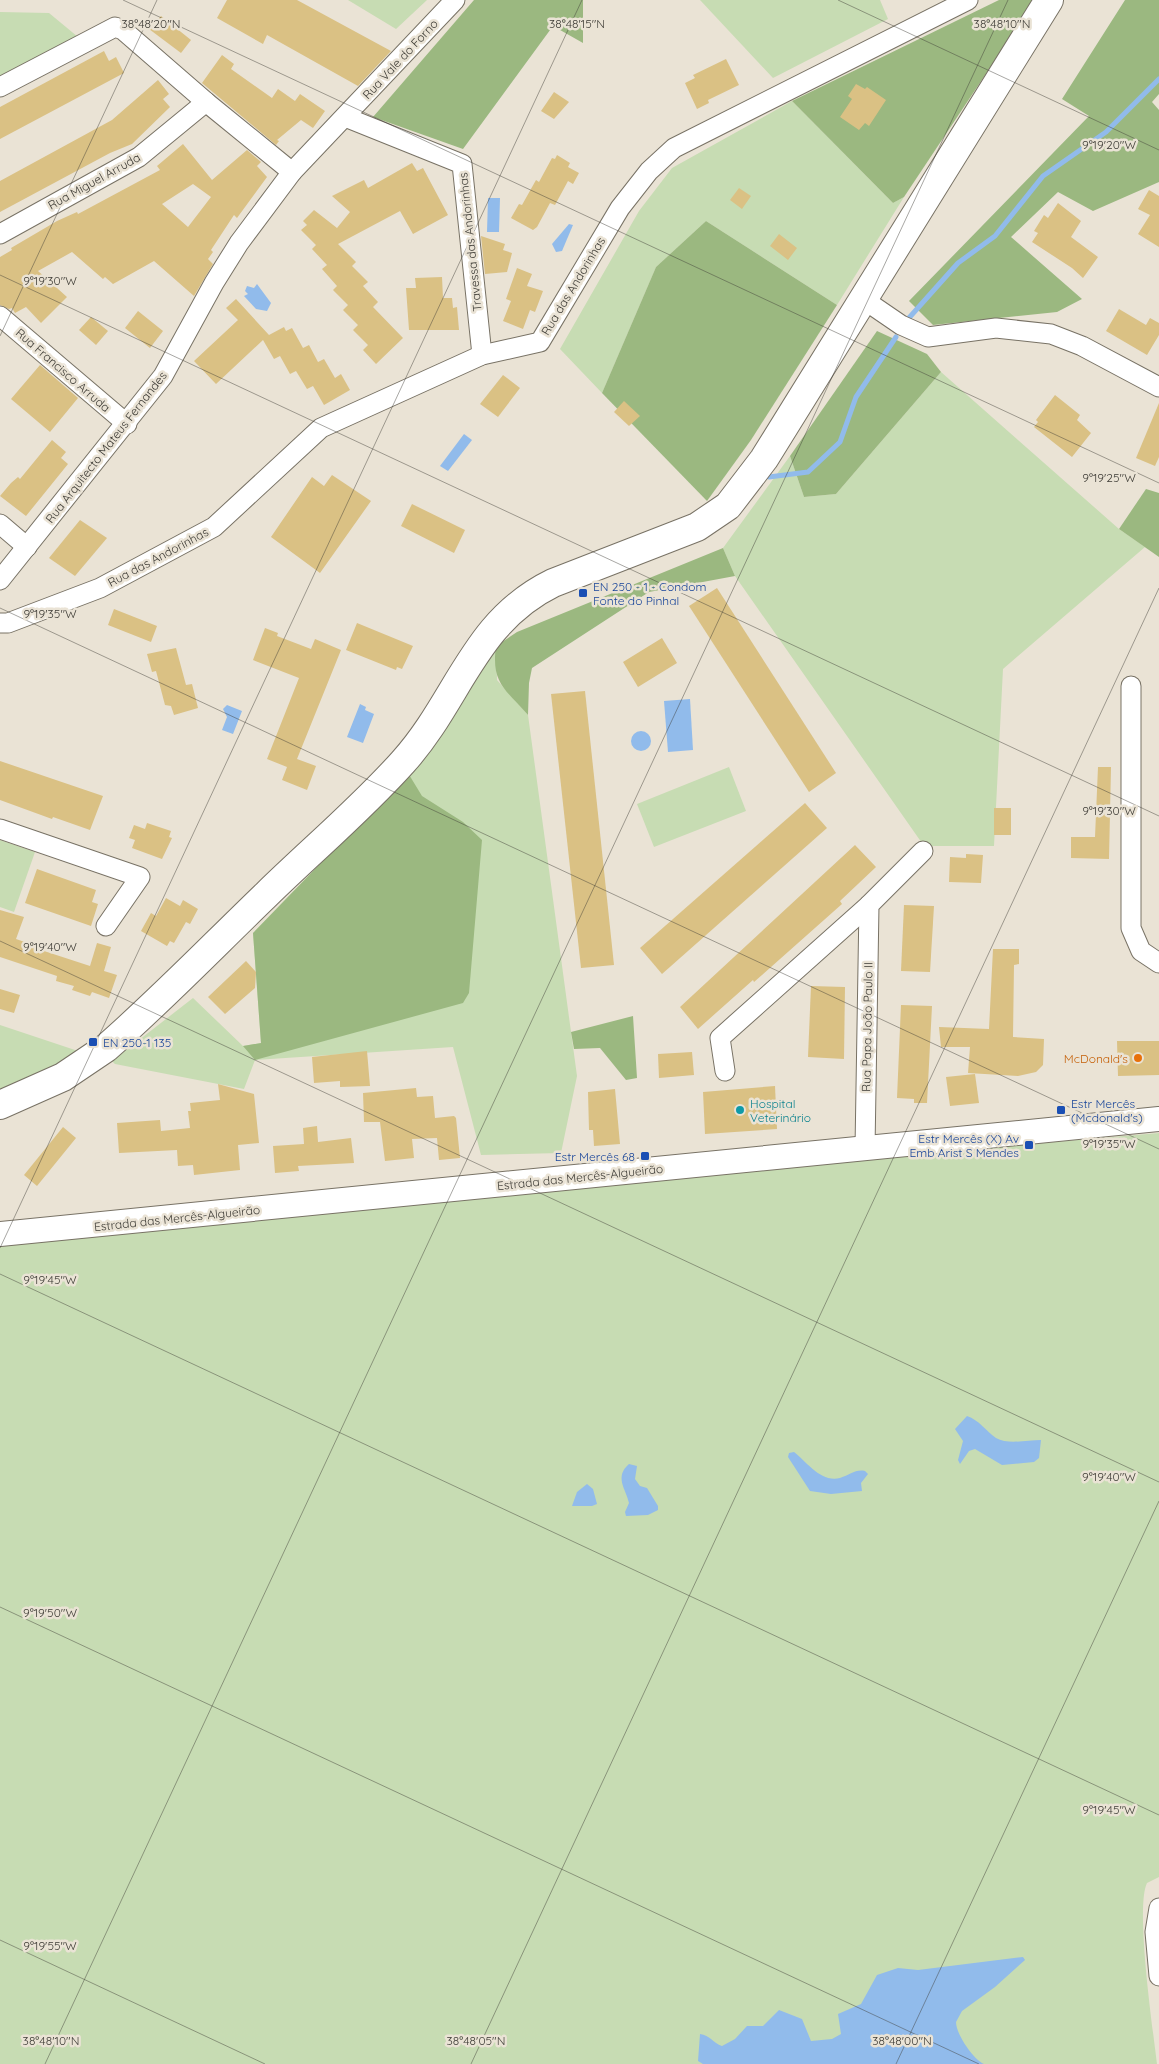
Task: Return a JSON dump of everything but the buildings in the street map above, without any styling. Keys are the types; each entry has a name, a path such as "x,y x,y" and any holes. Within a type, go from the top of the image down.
{"main road":[{"path":"0,1105 63,1077 106,1048 390,776 439,715 484,640 518,604 553,583 680,535 716,516 728,506 752,478 1049,0"}],"street":[{"name":"Rua Vale do Forno","path":"345,117 455,0"},
{"name":"Rua das Andorinhas","path":"0,623 8,623 100,588 214,527 321,428 482,355 540,342 620,208 649,171 674,148 968,0"},
{"path":"0,87 115,27 123,30 206,102 292,172"},
{"name":"Rua Miguel Arruda","path":"0,234 139,157 206,102"},
{"name":"Rua Arquitecto Mateus Fernandes","path":"0,580 127,424 163,376 214,283 239,243 292,172 345,117"},
{"name":"Travessa das Andorinhas","path":"345,117 462,164 482,355"},
{"path":"863,299 901,325 928,337 996,328 1051,334 1082,346 1159,387"},
{"name":"Rua Francisco Arruda","path":"0,316 127,424"},
{"path":"0,524 27,547"},
{"path":"1131,686 1131,928 1135,942 1141,951 1159,963"},
{"path":"0,829 140,877 106,926"},
{"path":"725,1071 720,1038 869,905 923,851"},
{"name":"Rua Papa João Paulo II","path":"865,1149 869,905"},
{"name":"Estrada das Mercês-Algueirão","path":"0,1234 1159,1119"},
{"path":"1159,1908 1155,1932 1159,1976"}],"green space":[{"path":"348,0 427,0 396,29"},
{"path":"474,0 583,0 583,43 553,26 463,149 373,117"},
{"path":"700,0 880,0 888,19 773,78"},
{"path":"999,0 1035,0 904,197 893,203 792,101"},
{"path":"1125,0 1159,0 1159,94 1152,102 1159,110 1159,182 1093,211 1058,192 1011,237 1082,299 1057,312 933,325 909,301 1089,116 1062,99"},
{"path":"0,12 49,13 78,37 0,76"},
{"path":"792,101 893,203 904,197 837,305 706,221 656,267 602,393 560,349 639,211 672,168"},
{"path":"706,221 837,305 751,440 707,501 602,393 656,267"},
{"path":"877,331 927,354 941,372 836,494 804,497 790,456"},
{"path":"941,372 1119,529 1145,547 1003,669 994,846 924,846 735,576 723,548 790,456 804,497 836,494"},
{"path":"1146,489 1159,493 1159,557 1119,529"},
{"path":"723,548 735,576 649,592 532,668 529,683 528,715 502,685 496,669 496,646 517,632"},
{"path":"496,646 497,680 528,715 577,1076 561,1153 481,1155 453,1047 255,1060 244,1089 115,1064 112,1061 193,998 243,1046 261,1043 253,933 408,773 447,726"},
{"path":"729,767 746,811 654,847 637,804"},
{"path":"408,773 422,796 463,822 482,840 469,993 463,1003 255,1060 243,1046 261,1043 253,933"},
{"path":"0,840 35,852 14,912 0,907"},
{"path":"633,1016 637,1078 626,1080 600,1048 574,1049 571,1032"},
{"path":"0,1025 81,1052 59,1068 0,1092"},
{"path":"1159,1133 1159,1877 1147,1883 1143,1917 1146,1970 1157,2064 0,2064 0,1233"}],"water":[{"path":"488,198 500,198 499,232 487,232"},
{"path":"569,224 573,225 562,251 556,252 552,244"},
{"path":"257,284 271,303 267,311 256,309 244,296 248,294 245,291 247,286 254,288"},
{"path":"464,434 472,440 448,471 440,466"},
{"path":"690,699 693,750 668,752 664,701"},
{"path":"360,704 366,707 365,710 374,714 363,743 347,737"},
{"path":"227,705 242,711 233,734 222,730 227,717 223,709"},
{"path":"641,731 648,734 651,741 648,748 641,751 634,748 631,741 634,734"},
{"path":"967,1416 1001,1440 1012,1442 1041,1440 1039,1458 1034,1462 1002,1465 975,1449 969,1451 960,1464 958,1460 963,1441 955,1429"},
{"path":"794,1452 815,1471 833,1479 865,1471 868,1474 861,1483 862,1491 831,1494 810,1491 788,1457 789,1453"},
{"path":"629,1464 637,1466 635,1479 640,1486 647,1488 658,1506 658,1510 648,1515 626,1516 625,1512 629,1503 622,1483 622,1474"},
{"path":"587,1484 593,1489 597,1504 592,1506 572,1506 577,1492"},
{"path":"1023,1957 1025,1960 995,1987 962,2011 956,2022 966,2046 984,2064 703,2064 698,2061 700,2034 722,2046 735,2039 747,2026 763,2026 779,2010 802,2019 811,2041 832,2039 841,2034 838,2014 861,2004 877,1975 898,1968 918,1970"}],"waterway":[{"path":"908,319 958,263 995,236 1043,176 1106,132 1159,79"},
{"path":"769,477 808,472 840,442 856,397 896,337"}],"place":[{"name":"EN 250 - 1 - Condom Fonte do Pinhal","path":"583,593"},
{"name":"EN 250-1 135","path":"93,1042"},
{"name":"McDonald's","path":"1138,1058"},
{"name":"Hospital Veterinário","path":"740,1110"},
{"name":"Estr Mercês (Mcdonald's)","path":"1061,1110"},
{"name":"Estr Mercês (X) Av Emb Arist S Mendes","path":"1029,1145"},
{"name":"Estr Mercês 68","path":"645,1156"}]}
